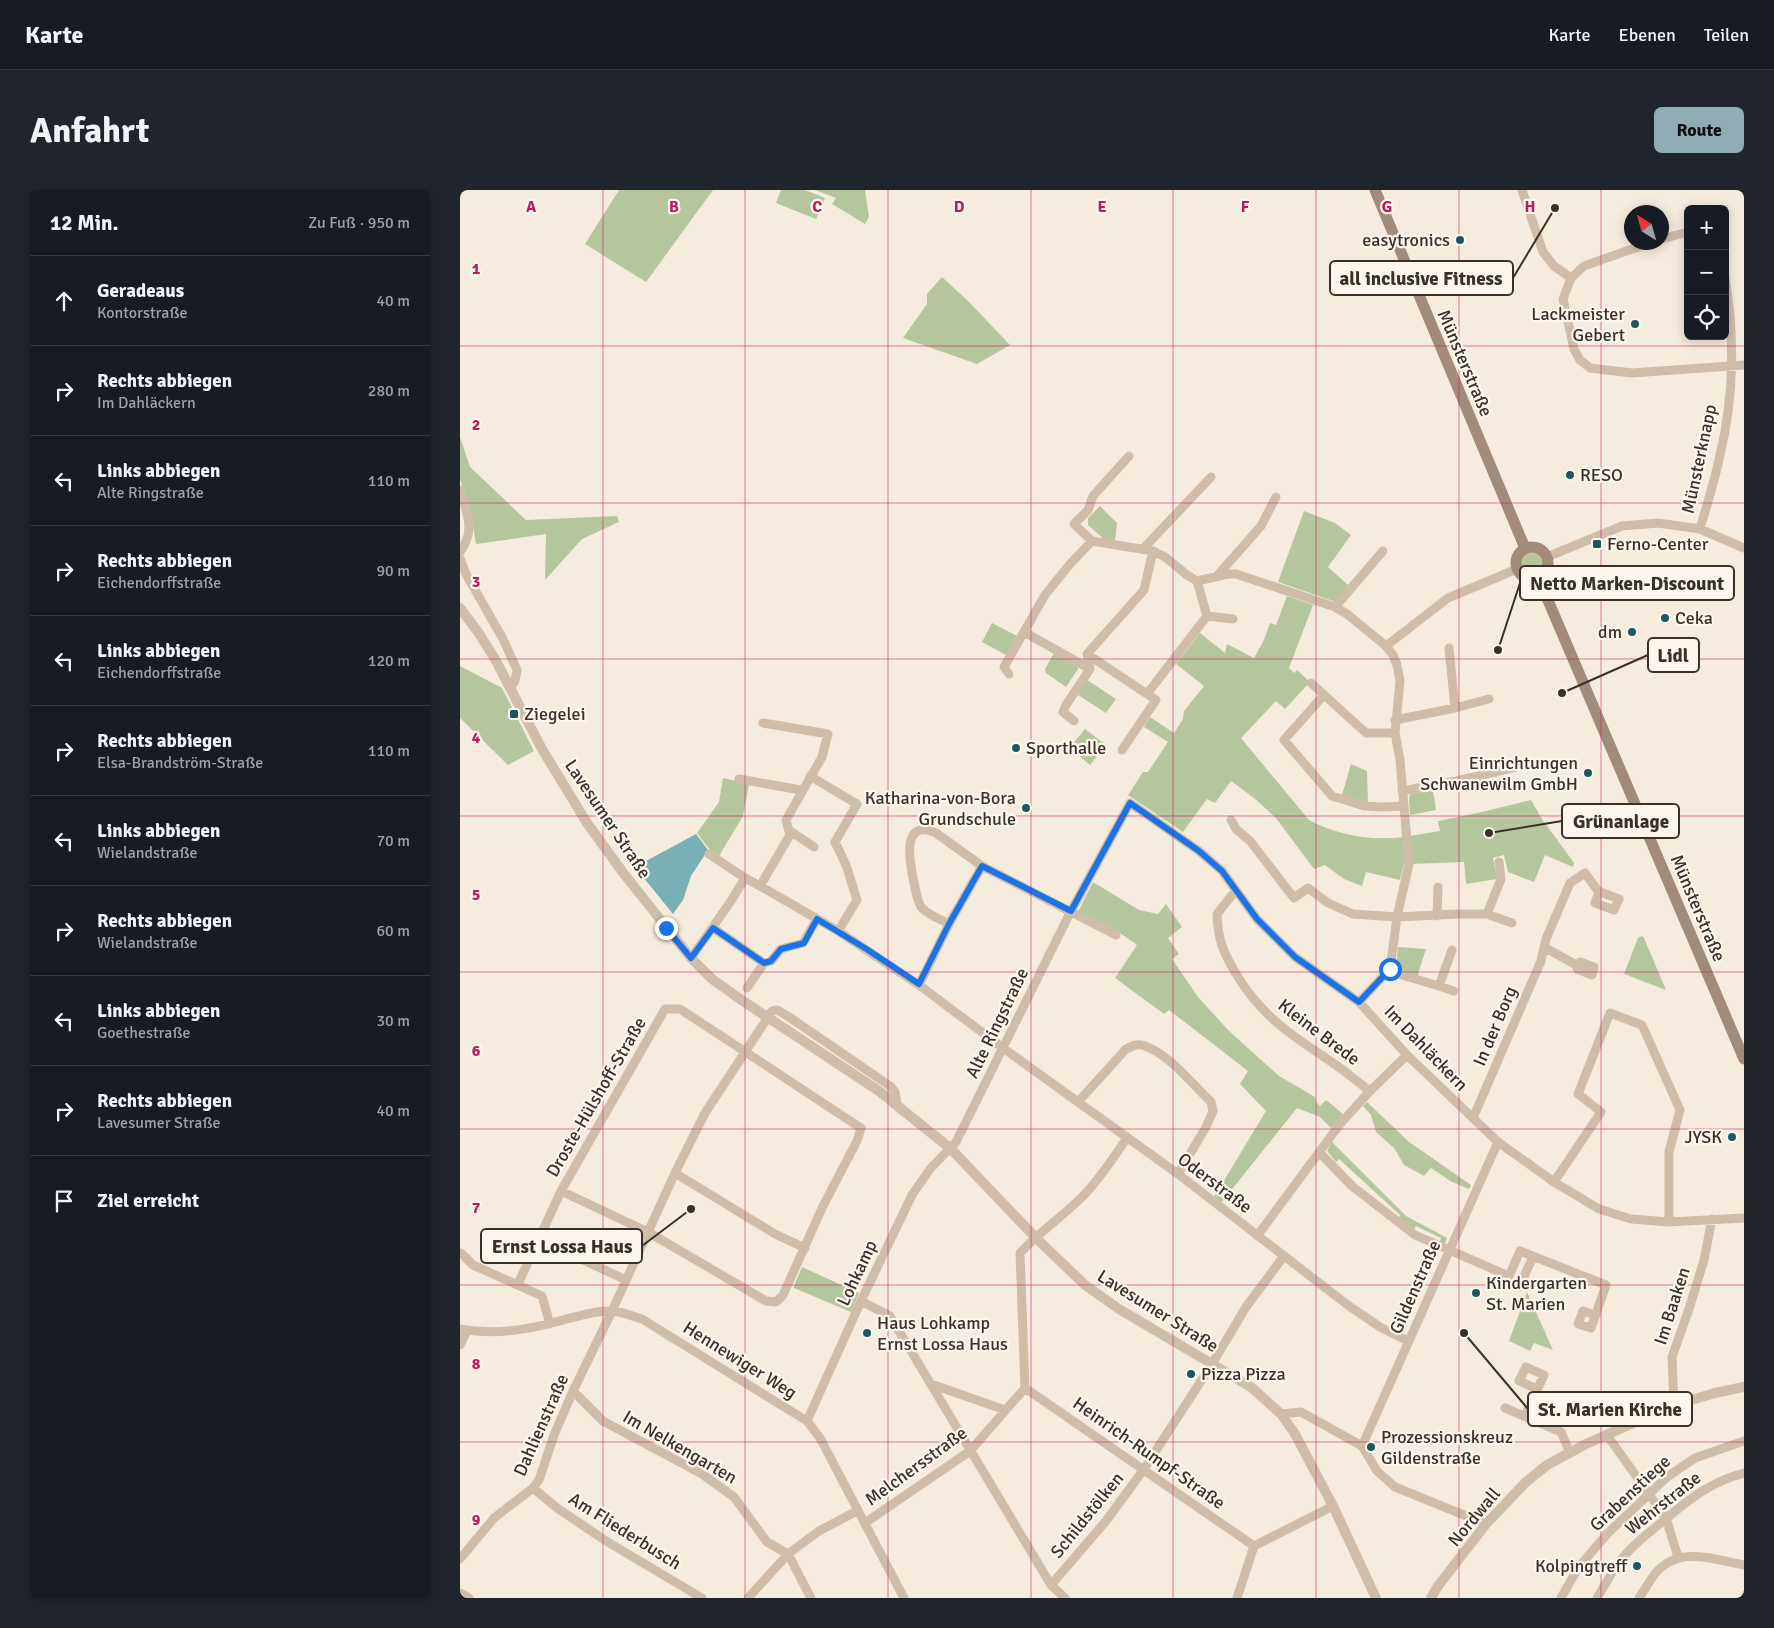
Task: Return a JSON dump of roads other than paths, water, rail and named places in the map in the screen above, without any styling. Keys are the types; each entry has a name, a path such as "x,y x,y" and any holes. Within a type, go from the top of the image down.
{"main road":[{"name":"Münsterstraße","path":"1375,190 1525,548"},
{"path":"1525,548 1537,548 1543,551 1546,557 1546,569 1538,578 1526,578 1517,569 1517,557 1525,548"},
{"name":"Münsterstraße","path":"1538,578 1744,1059"}],"street":[{"path":"1522,190 1544,252 1554,266 1571,278"},
{"path":"1669,237 1684,233"},
{"path":"1629,250 1584,266 1571,278 1563,299 1574,349 1580,360 1590,368 1632,373 1744,365"},
{"name":"Münsterknapp","path":"1700,529 1721,453 1728,408 1731,365 1730,307 1728,295"},
{"path":"1129,456 1093,496 1088,510 1074,524 1092,541 1153,551 1165,557 1187,576 1197,581 1236,574 1335,607 1347,614 1386,646 1393,655 1400,681 1395,733 1400,760 1408,864 1397,917 1390,969 1359,1002"},
{"path":"1143,549 1211,477"},
{"path":"460,490 469,527 466,543 460,552"},
{"path":"1217,576 1261,526 1276,497"},
{"path":"1546,557 1622,526 1658,523 1700,529 1744,548"},
{"path":"1009,674 1004,668 1045,595 1092,541"},
{"path":"1087,654 1144,590 1153,551"},
{"path":"1335,607 1383,551"},
{"path":"460,558 466,574 503,639 517,670 515,681 510,687"},
{"path":"1386,646 1448,598 1517,569"},
{"path":"1197,581 1207,616"},
{"name":"Lavesumer Straße","path":"460,608 487,646 542,749 587,823 624,874 691,958 721,986 879,1090 897,1104 951,1149 1035,1237 1085,1285 1119,1309 1251,1387 1281,1414 1295,1434 1333,1506 1376,1598"},
{"path":"1207,616 1233,619"},
{"path":"1147,694 1207,616"},
{"path":"1024,632 1090,670"},
{"path":"1449,648 1455,708"},
{"path":"1074,721 1063,712 1090,670 1087,654"},
{"path":"1087,654 1156,700 1122,750"},
{"path":"1311,682 1323,696 1366,733 1395,733"},
{"path":"1323,696 1284,740 1332,796 1364,806 1404,806"},
{"path":"1395,720 1489,699"},
{"path":"763,723 828,734 822,757 786,820 790,831 814,847"},
{"path":"1402,792 1516,767"},
{"path":"810,776 857,804 835,842 846,865 857,900 838,931"},
{"path":"739,779 802,790"},
{"name":"Im Dahläckern","path":"1130,803 1199,851 1222,871 1257,919 1295,957 1359,1002 1407,1056 1472,1118 1498,1142 1554,1182 1599,1209 1631,1219 1669,1222 1744,1218"},
{"name":"Alte Ringstraße","path":"951,1149 958,1139 1071,911 1130,803"},
{"path":"1231,820 1236,829 1250,841 1294,898 1308,888 1328,903 1353,914 1397,917 1488,914 1512,923"},
{"path":"949,924 923,910 919,901 909,853 909,844 915,834 921,830 928,829 936,833 982,866 1116,935"},
{"path":"760,886 786,842 790,831"},
{"name":"Oderstraße","path":"709,854 745,878 838,931 919,984 1003,1048 1178,1174 1357,1311 1380,1327 1408,1341"},
{"path":"1488,914 1501,878 1499,862"},
{"path":"919,984 949,924 982,866"},
{"name":"In der Borg","path":"1472,1118 1541,961 1544,947 1570,883 1585,873 1599,892"},
{"path":"691,958 745,878"},
{"path":"1437,916 1438,887"},
{"name":"Kleine Brede","path":"1236,890 1217,914 1217,934 1221,947 1247,990 1271,1018 1287,1032 1370,1091"},
{"path":"747,988 764,963 771,961 781,949 804,943 817,919"},
{"path":"713,928 764,963"},
{"path":"1544,947 1578,966"},
{"path":"1439,986 1452,950"},
{"path":"1390,969 1395,973 1454,991"},
{"name":"Droste-Hülshoff-Straße","path":"518,1284 561,1191 665,1009 680,1009 744,1052"},
{"path":"1554,1182 1602,1112 1578,1094 1610,1013 1642,1025 1680,1110 1669,1152 1669,1222"},
{"name":"Dahlienstraße","path":"460,1559 494,1518 533,1488 539,1480 554,1435 573,1391 675,1173 705,1113 767,1017"},
{"path":"1078,1102 1126,1049 1135,1045 1144,1045 1169,1061 1211,1102 1213,1111 1206,1127 1178,1174"},
{"path":"561,1191 648,1232 770,1302 776,1302 783,1295 823,1206 857,1141 860,1128 744,1052"},
{"path":"1257,1236 1335,1131 1370,1091 1407,1056"},
{"path":"1025,1388 1020,1253 1035,1237 1087,1192 1127,1138"},
{"name":"Gildenstraße","path":"1362,1446 1498,1142"},
{"name":"Lohkamp","path":"807,1421 912,1195 930,1170 951,1149"},
{"path":"1320,1153 1352,1186 1415,1235 1509,1276 1520,1284 1533,1256"},
{"path":"675,1173 775,1234 805,1248"},
{"name":"Im Baaken","path":"1674,1405 1672,1357 1704,1260 1712,1219"},
{"path":"538,1239 626,1280"},
{"path":"1509,1276 1520,1251 1606,1285 1596,1315"},
{"path":"461,1253 473,1265 542,1296 550,1324"},
{"name":"Schildstölken","path":"1051,1585 1106,1522 1144,1469 1212,1364 1246,1307 1284,1256"},
{"path":"861,1302 890,1316 1051,1585 1065,1598"},
{"name":"Hennewiger Weg","path":"464,1330 486,1333 504,1332 612,1311 642,1319 807,1421 820,1438 904,1598"},
{"path":"460,1345 464,1330"},
{"path":"931,1384 1005,1410"},
{"name":"Nordwall","path":"1431,1598 1438,1586 1486,1524 1526,1482 1547,1465 1674,1405 1744,1387"},
{"name":"Melchersstraße","path":"864,1523 970,1451 1025,1388"},
{"name":"Heinrich-Rumpf-Straße","path":"1025,1388 1254,1546"},
{"path":"1525,1416 1536,1389"},
{"name":"Im Nelkengarten","path":"573,1391 603,1421 702,1474 734,1497 767,1542 788,1554"},
{"path":"1506,1408 1561,1432 1570,1453"},
{"path":"1281,1414 1301,1412 1362,1446 1377,1471 1395,1487 1486,1524"},
{"path":"1607,1435 1666,1518 1678,1558"},
{"name":"Grabenstiege","path":"1561,1598 1578,1568 1607,1534 1667,1477 1694,1458 1744,1441"},
{"name":"Wehrstraße","path":"1597,1598 1628,1551 1666,1518 1704,1488 1727,1477 1744,1472"},
{"name":"Am Fliederbusch","path":"533,1488 557,1508 606,1541 702,1598"},
{"path":"1238,1598 1254,1546 1333,1506"},
{"path":"748,1598 788,1554 819,1531 857,1511"},
{"path":"788,1554 811,1598"},
{"path":"1639,1598 1656,1574 1678,1558 1690,1555 1744,1565"},
{"path":"460,1593 469,1598"}],"water":[{"path":"696,834 708,850 691,876 683,900 673,914 635,867"}],"place":[{"name":"all inclusive Fitness","path":"1555,208"},
{"name":"easytronics","path":"1460,240"},
{"name":"Lackmeister Gebert","path":"1635,324"},
{"name":"RESO","path":"1570,475"},
{"name":"Ferno-Center","path":"1597,544"},
{"name":"Ceka","path":"1665,618"},
{"name":"dm","path":"1632,632"},
{"name":"Netto Marken-Discount","path":"1498,650"},
{"name":"Lidl","path":"1562,693"},
{"name":"Ziegelei","path":"514,714"},
{"name":"Sporthalle","path":"1016,748"},
{"name":"Einrichtungen Schwanewilm GmbH","path":"1588,773"},
{"name":"Katharina-von-Bora Grundschule","path":"1026,808"},
{"name":"Grünanlage","path":"1489,833"},
{"name":"JYSK","path":"1732,1137"},
{"name":"Ernst Lossa Haus","path":"691,1209"},
{"name":"Kindergarten St. Marien","path":"1476,1293"},
{"name":"Haus Lohkamp Ernst Lossa Haus","path":"867,1333"},
{"name":"St. Marien Kirche","path":"1464,1333"},
{"name":"Pizza Pizza","path":"1191,1374"},
{"name":"Prozessionskreuz Gildenstraße","path":"1371,1447"},
{"name":"Kolpingtreff","path":"1637,1566"}]}
